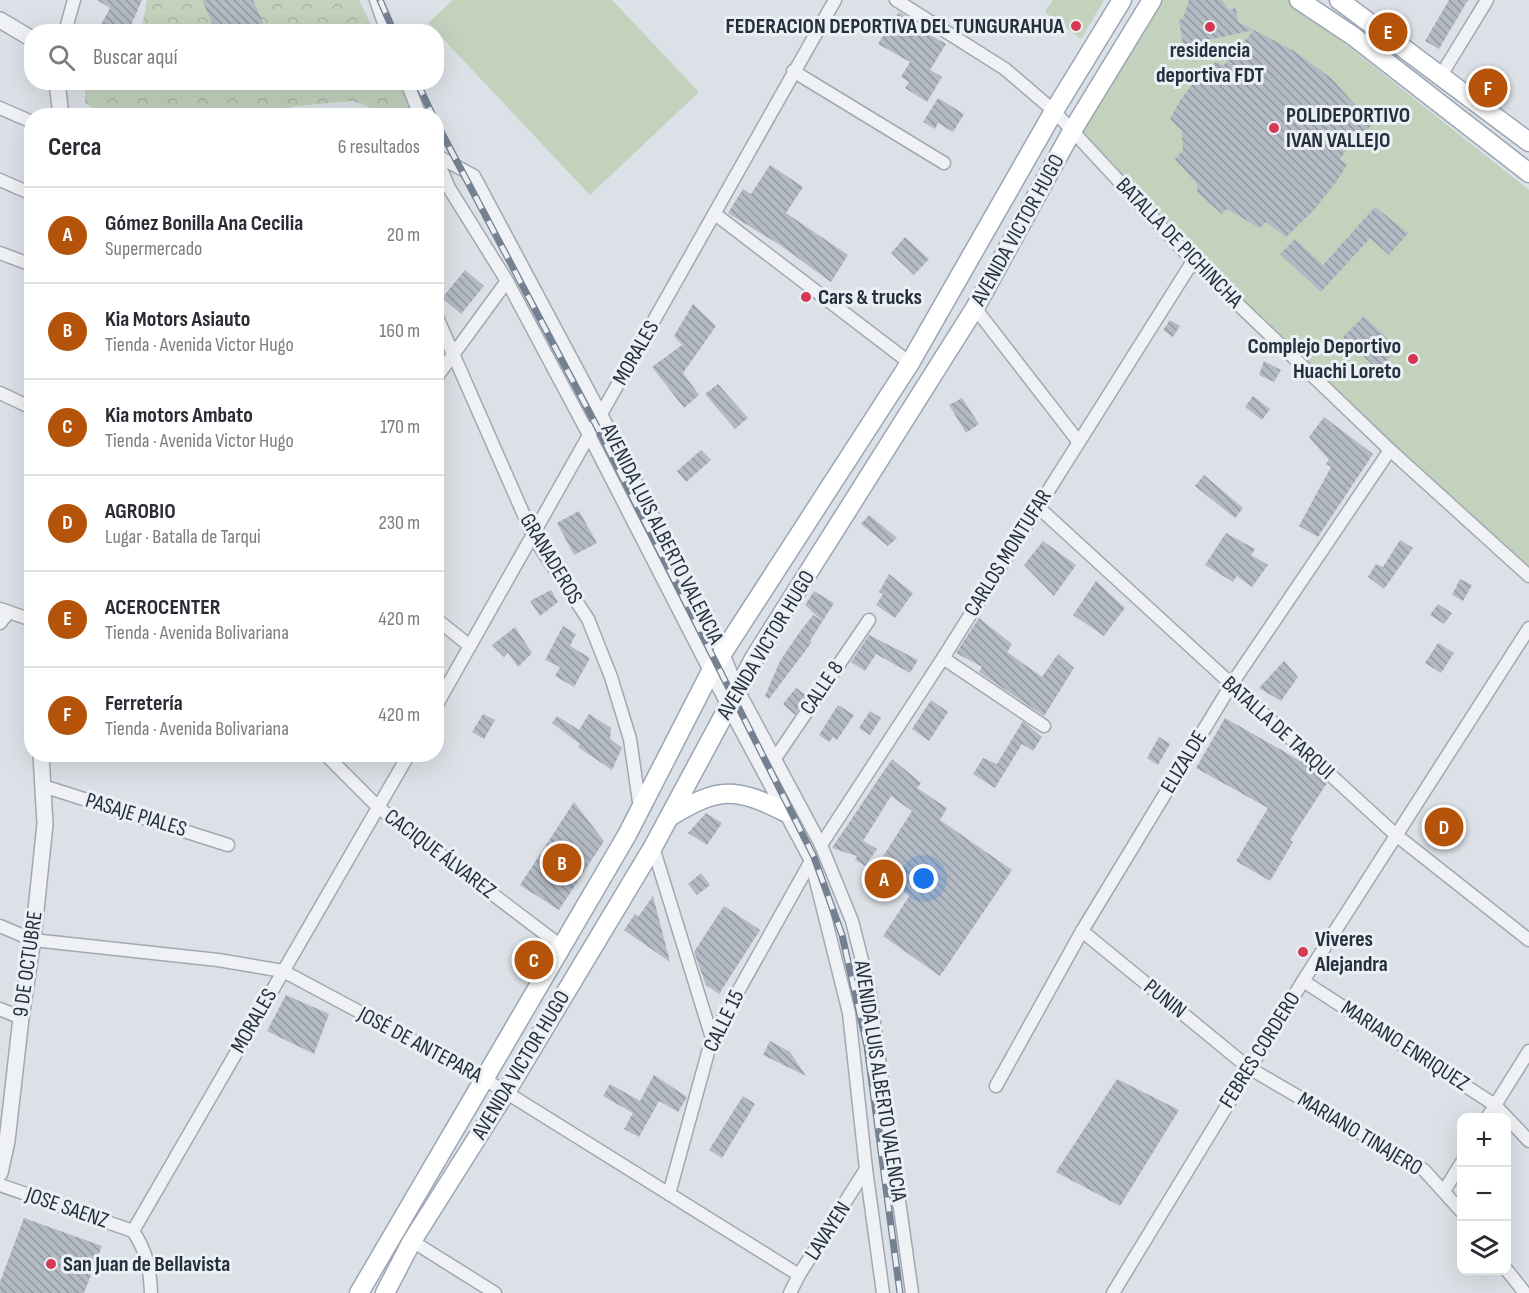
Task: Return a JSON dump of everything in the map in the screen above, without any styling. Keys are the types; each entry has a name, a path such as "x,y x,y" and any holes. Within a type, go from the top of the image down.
{"main road":[{"name":"AVENIDA VICTOR HUGO","path":"359,1293 641,811 711,671 910,363 1054,111 1122,0"},
{"name":"AVENIDA VICTOR HUGO","path":"385,1293 412,1242 506,1092 653,847 755,657 975,308 1072,131 1152,0"},
{"path":"1299,0 1353,36 1529,173"},
{"path":"1339,0 1529,142"},
{"path":"670,817 709,796 735,792 754,797 785,812"}],"street":[{"path":"67,24 74,0"},
{"path":"376,0 384,24"},
{"name":"MORALES","path":"444,692 534,538 589,435 835,0"},
{"name":"BATALLA DE PICHINCHA","path":"896,0 1005,69 1054,111 1193,261 1390,450 1529,576"},
{"path":"1440,77 1487,0"},
{"path":"0,20 24,34"},
{"path":"793,71 944,163"},
{"path":"58,90 60,108"},
{"path":"410,90 417,108"},
{"path":"0,108 24,118"},
{"name":"AVENIDA LUIS ALBERTO VALENCIA","path":"444,160 474,176 601,414 723,653 738,690 776,757 821,845 852,921 869,988 912,1293"},
{"name":"AVENIDA LUIS ALBERTO VALENCIA","path":"444,176 449,188 507,281 811,861 849,1012 866,1169 883,1293"},
{"path":"0,180 24,190"},
{"path":"715,214 910,363"},
{"path":"0,252 24,262"},
{"name":"CARLOS MONTUFAR","path":"821,845 943,658 1193,261"},
{"path":"444,367 507,281"},
{"path":"975,308 1078,441"},
{"name":"GRANADEROS","path":"444,331 534,538 588,620 611,677 630,739 641,811"},
{"path":"0,393 24,404"},
{"name":"ELIZALDE","path":"996,1086 1082,931 1231,685 1390,450"},
{"name":"BATALLA DE TARQUI","path":"1037,506 1396,835 1529,940"},
{"path":"0,623 5,610 24,617"},
{"name":"CALLE 8","path":"776,757 869,620"},
{"path":"444,625 470,646"},
{"name":"FEBRES CORDERO","path":"1113,1293 1303,981 1529,628"},
{"path":"943,658 1044,726"},
{"name":"9 DE OCTUBRE","path":"0,1173 7,1141 21,1018 33,940 45,824 42,762"},
{"name":"CACIQUE ÁLVAREZ","path":"333,762 379,808 561,946"},
{"name":"MORALES","path":"134,1231 405,762"},
{"name":"PASAJE PIALES","path":"43,786 228,845"},
{"path":"653,847 712,1038"},
{"name":"CALLE 15","path":"669,1194 712,1038 811,861"},
{"name":"JOSÉ DE ANTEPARA","path":"0,926 33,940 218,960 283,972 483,1078 799,1275"},
{"name":"PUNIN","path":"1082,931 1249,1068"},
{"name":"MARIANO ENRIQUEZ","path":"1303,981 1495,1105 1529,1141"},
{"path":"0,1009 21,1018"},
{"path":"1490,1113 1529,1051"},
{"name":"MARIANO TINAJERO","path":"1249,1068 1424,1170 1457,1207"},
{"path":"1444,1191 1458,1167"},
{"name":"LAVAYEN","path":"790,1293 866,1169"},
{"name":"JOSE SAENZ","path":"0,1185 134,1231"},
{"path":"134,1231 144,1247 150,1266 151,1293"},
{"path":"412,1242 495,1293"},
{"path":"1511,1275 1525,1293"}],"green space":[{"path":"147,0 359,0 371,24 142,24"},
{"path":"453,0 612,0 699,92 590,195 444,40 444,24 428,23"},
{"name":"FEDERACION DEPORTIVA DEL TUNGURAHUA","path":"1053,0 1104,0 1081,39 1045,12"},
{"name":"Complejo Deportivo Huachi Loreto","path":"1152,0 1290,0 1529,190 1529,576 1193,261 1072,131"},
{"path":"85,90 402,90 410,108 371,108 353,101 288,108 92,108 85,103"}],"building":[{"path":"97,0 142,0 132,24 101,24 110,8"},
{"path":"202,0 253,0 264,24 212,24"},
{"name":"residencia deportiva FDT","path":"1189,0 1222,0 1229,10 1236,8 1238,22 1254,30 1183,45 1179,20 1183,19"},
{"path":"1449,0 1468,0 1439,49 1425,41"},
{"path":"899,12 912,20 910,23 946,44 930,70 942,77 927,102 905,88 909,82 901,77 910,62 878,44"},
{"name":"POLIDEPORTIVO IVAN VALLEJO","path":"1254,30 1294,51 1332,79 1373,125 1355,137 1340,159 1347,165 1336,182 1314,210 1286,237 1266,222 1260,228 1227,209 1222,214 1197,192 1198,185 1175,159 1183,150 1182,131 1170,119 1181,99 1198,77 1216,62 1223,66"},
{"path":"938,98 964,114 953,132 938,123 935,129 923,122"},
{"path":"770,165 803,187 786,213 848,255 831,282 780,245 728,213 743,189 751,194"},
{"path":"1375,207 1408,233 1389,255 1370,238 1321,292 1280,254 1295,239 1323,265"},
{"path":"905,237 929,259 914,275 891,253"},
{"path":"465,270 484,286 461,314 444,300 444,296"},
{"path":"693,304 716,326 683,373 699,395 684,408 652,367 682,345 674,336"},
{"path":"1364,316 1398,348 1378,370 1343,337"},
{"path":"1170,320 1180,326 1173,337 1163,330"},
{"path":"1264,361 1281,370 1274,382 1259,375"},
{"path":"718,384 748,418 735,429 705,394"},
{"path":"1253,396 1270,409 1262,420 1245,407"},
{"path":"962,398 979,424 966,433 949,405"},
{"path":"1324,417 1373,454 1318,537 1299,526 1331,467 1326,464 1329,460 1309,437"},
{"path":"701,450 711,460 686,482 677,471"},
{"path":"1204,475 1243,508 1235,518 1195,486"},
{"path":"579,511 597,543 574,555 557,523"},
{"path":"869,515 897,538 888,546 861,524"},
{"path":"1226,533 1255,549 1251,555 1268,565 1252,587 1237,576 1233,582 1205,565"},
{"path":"1400,540 1413,548 1384,589 1368,577 1376,564 1383,567"},
{"path":"1043,541 1076,565 1054,596 1024,565"},
{"path":"889,574 913,593 895,618 876,605 883,594 879,592"},
{"path":"1460,579 1472,585 1463,601 1452,595"},
{"path":"1096,581 1125,608 1104,636 1073,615"},
{"path":"551,590 558,602 540,616 530,601"},
{"path":"814,591 834,603 810,641 812,642 769,699 765,696 780,661 799,633 813,615 822,621 805,605"},
{"path":"1438,604 1452,613 1444,624 1430,615"},
{"path":"979,618 1012,644 1007,652 1042,677 1058,654 1074,668 1044,716 979,672 982,667 956,653"},
{"path":"563,626 576,634 570,646 590,658 574,687 555,676 560,667 545,660"},
{"path":"515,627 532,653 518,667 508,653 504,657 492,645"},
{"path":"869,635 918,660 910,673 876,654 865,671 851,662"},
{"path":"1438,643 1454,653 1441,673 1425,663"},
{"path":"1284,661 1298,677 1281,701 1259,688"},
{"path":"796,688 807,696 795,715 783,704"},
{"path":"931,700 948,712 929,741 912,729"},
{"path":"838,705 854,715 837,740 833,737 829,742 819,735"},
{"path":"870,711 881,718 870,735 859,728"},
{"path":"483,714 495,720 484,739 472,732"},
{"path":"589,714 611,728 610,739 622,748 612,770 578,747 580,744 552,723 557,716 579,730"},
{"path":"1225,718 1306,764 1327,783 1290,840 1293,842 1270,881 1236,861 1268,808 1196,768"},
{"path":"1023,721 1042,737 1033,751 1022,744 995,788 973,774 983,758 997,764"},
{"path":"1159,737 1170,744 1158,765 1147,758"},
{"path":"892,759 921,783 917,788 947,808 940,820 1012,870 940,976 883,936 910,895 888,882 895,871 880,861 912,811 891,796 863,841 877,849 865,866 855,860 857,856 832,848"},
{"path":"574,802 604,841 559,910 520,885"},
{"path":"1441,805 1466,820 1447,850 1423,834"},
{"path":"706,813 722,823 707,845 688,833"},
{"path":"701,873 710,885 697,895 688,884"},
{"path":"653,896 670,962 624,930 635,914 638,917"},
{"path":"724,906 760,930 719,994 706,985 694,952"},
{"path":"286,995 329,1014 314,1054 267,1031"},
{"path":"770,1041 790,1052 806,1076 763,1055"},
{"path":"654,1075 687,1097 678,1112 659,1101 639,1137 624,1129 633,1113 603,1096 610,1084 640,1101"},
{"path":"1117,1079 1179,1110 1120,1206 1056,1172"},
{"path":"743,1096 755,1104 722,1158 709,1150"},
{"name":"San Juan de Bellavista","path":"24,1218 102,1246 84,1293 0,1293 0,1282"}],"railway":[{"path":"380,0 390,24"},
{"path":"421,90 429,108"},
{"path":"444,137 595,423 814,857 842,935 867,1046 900,1293"}],"place":[{"name":"FEDERACION DEPORTIVA DEL TUNGURAHUA","path":"1076,26"},
{"name":"residencia deportiva FDT","path":"1210,27"},
{"name":"ACEROCENTER","path":"1388,32"},
{"name":"Ferretería","path":"1488,88"},
{"name":"POLIDEPORTIVO IVAN VALLEJO","path":"1274,128"},
{"name":"Cars & trucks","path":"806,297"},
{"name":"Complejo Deportivo Huachi Loreto","path":"1413,359"},
{"name":"AGROBIO","path":"1444,827"},
{"name":"Kia Motors Asiauto","path":"562,863"},
{"name":"Gómez Bonilla Ana Cecilia","path":"884,879"},
{"name":"Viveres Alejandra","path":"1303,952"},
{"name":"Kia motors Ambato","path":"534,960"},
{"name":"San Juan de Bellavista","path":"51,1264"}]}
